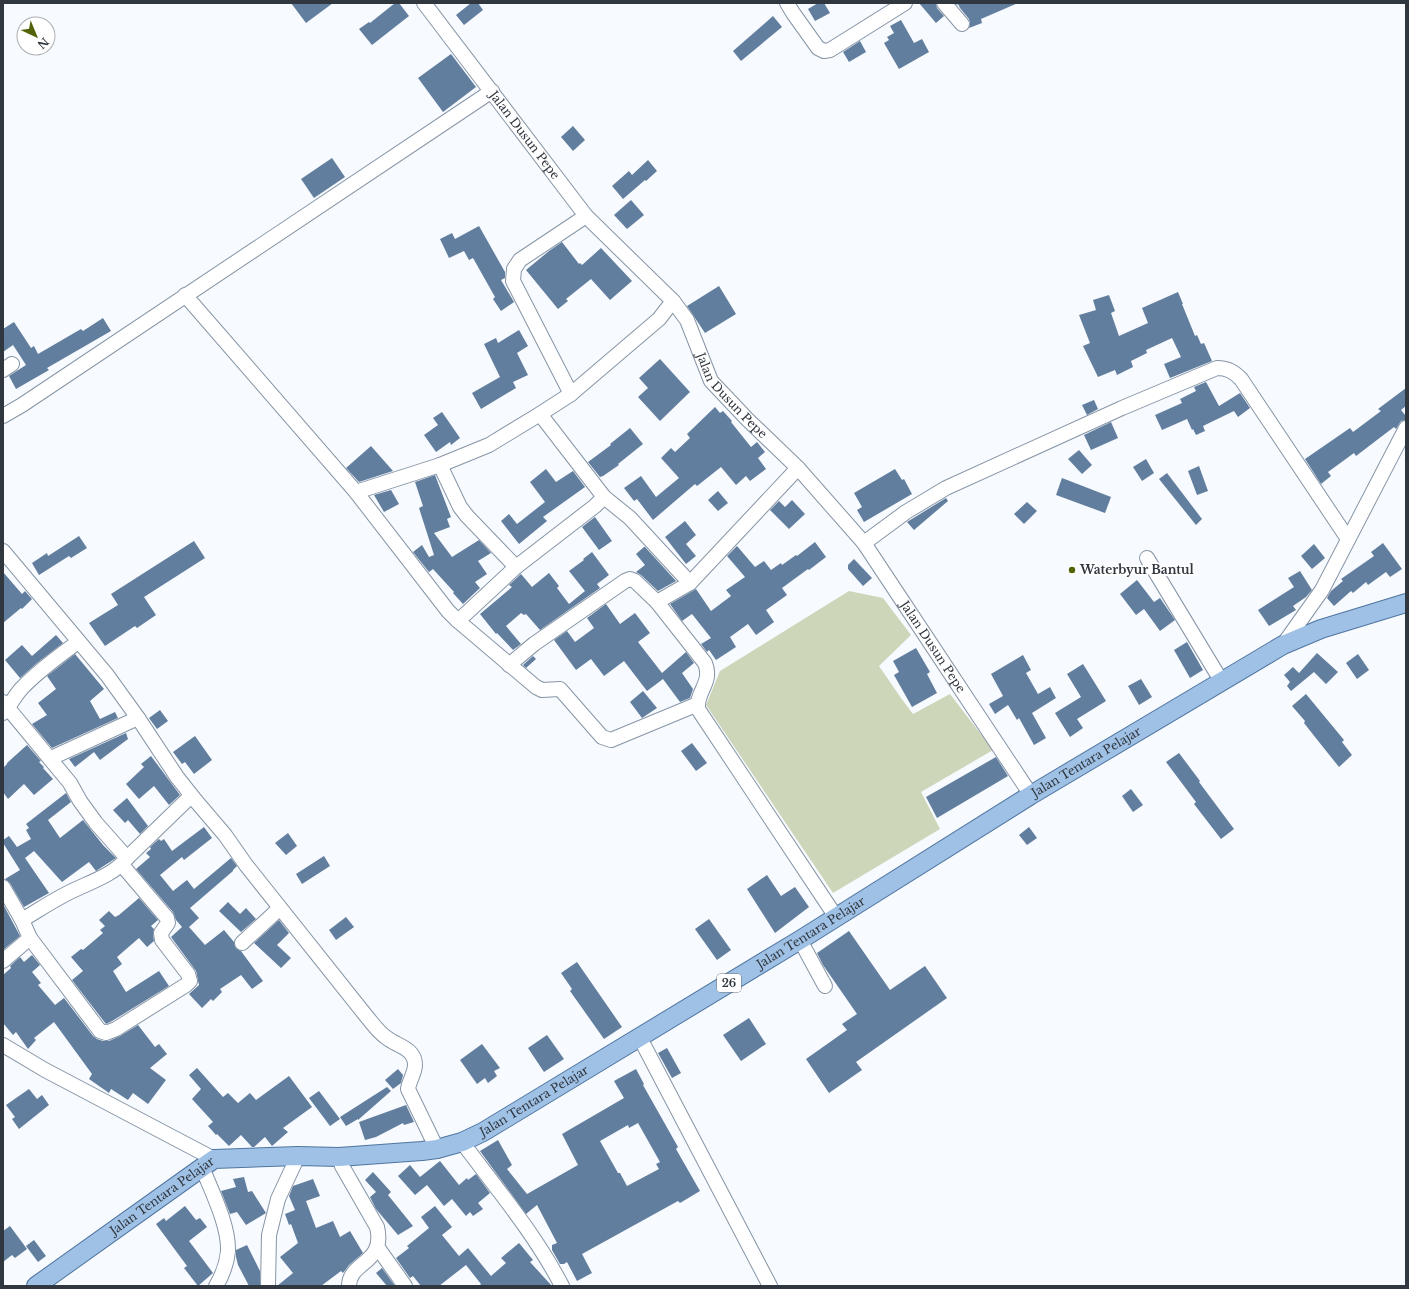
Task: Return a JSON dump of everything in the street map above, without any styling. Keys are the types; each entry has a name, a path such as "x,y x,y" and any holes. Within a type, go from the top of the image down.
{"main road":[{"name":"Jalan Tentara Pelajar","path":"36,1286 208,1163 298,1156 339,1157 437,1149 462,1142 483,1132 800,940 1031,795 1283,645 1321,629 1406,603"}],"street":[{"name":"Jalan Dusun Pepe","path":"424,3 586,216 673,301 687,320 711,381 747,419 798,468 864,543 1031,795"},
{"path":"787,3 818,48 824,51 830,50 906,3"},
{"path":"944,3 962,24"},
{"path":"3,416 22,405 492,91"},
{"path":"571,394 513,281 514,269 520,260 586,216"},
{"path":"185,295 356,492 448,611 536,687 542,690 560,689 602,737 611,740 698,704"},
{"path":"356,492 440,465 489,445 571,394 659,319 673,301"},
{"path":"864,543 906,512 946,488 1122,408 1217,368 1228,369 1241,379 1348,539"},
{"path":"540,414 604,497 630,518 690,583"},
{"path":"1283,645 1322,590 1406,428"},
{"path":"1393,452 1406,444"},
{"path":"440,465 460,507 516,567"},
{"path":"657,602 690,583 798,468"},
{"path":"458,621 516,567 595,506 604,497"},
{"path":"3,551 107,675 138,718 176,777 225,835 246,865 367,1017 387,1039 400,1045 409,1052 414,1059 415,1067 408,1089 437,1149"},
{"path":"1147,558 1222,682"},
{"path":"509,665 530,647 625,580 630,579 635,581 657,602 705,663 707,669 707,680 698,704 698,709 836,917"},
{"path":"3,887 22,920 30,938 103,1033 106,1034 116,1030 186,985 190,980 188,974 162,940 162,933 168,923 168,918 96,823 80,801 70,783 51,758 5,707 14,700 15,695 39,671 78,642"},
{"path":"51,758 138,718"},
{"path":"22,920 67,894 103,876 125,862 191,796"},
{"path":"242,943 280,908"},
{"path":"3,961 30,938"},
{"path":"800,940 825,986"},
{"path":"640,1038 770,1286"},
{"path":"3,1045 208,1163 218,1207 226,1233 228,1250 226,1262 216,1286"},
{"path":"462,1142 527,1227 550,1263 562,1286"},
{"path":"268,1286 268,1235 278,1199 298,1156"},
{"path":"339,1157 342,1166 377,1227 379,1234 378,1248 374,1255 354,1273 345,1285"},
{"path":"378,1248 405,1286"}],"green space":[{"path":"849,591 883,598 911,635 879,666 913,714 950,694 993,750 921,792 940,829 833,893 706,705 720,671"}],"building":[{"path":"291,3 333,3 306,23"},
{"path":"395,3 399,3 409,16 372,45 359,29 369,22 370,23"},
{"path":"471,3 478,3 483,10 464,25 456,15"},
{"path":"818,3 824,3 830,13 815,21 808,9"},
{"path":"919,3 936,3 937,8 944,16 936,23"},
{"path":"955,3 1018,3 981,19 982,23 969,28 969,19 958,4 957,5"},
{"path":"773,16 782,27 741,61 733,51"},
{"path":"901,20 914,43 922,39 929,52 899,69 884,43 889,40 887,37 894,33 890,26"},
{"path":"860,41 866,52 849,62 843,52"},
{"path":"451,54 476,87 443,112 418,78"},
{"path":"573,126 585,140 573,151 561,137"},
{"path":"332,158 345,177 314,198 301,179"},
{"path":"648,160 657,171 623,199 612,186 629,171 632,175"},
{"path":"631,200 644,215 627,229 614,215"},
{"path":"479,226 505,272 505,278 501,280 514,302 501,311 493,299 495,297 473,258 469,260 464,251 449,258 440,239 452,233 455,239"},
{"path":"562,242 579,264 580,263 582,265 601,248 632,281 610,300 591,279 566,299 568,301 558,309 526,270"},
{"path":"719,286 736,314 705,333 687,306"},
{"path":"1178,292 1195,336 1197,335 1201,344 1204,343 1212,361 1170,378 1164,364 1181,357 1172,338 1146,350 1147,353 1131,361 1133,367 1117,375 1115,370 1098,377 1083,346 1090,343 1079,315 1096,310 1093,300 1109,295 1115,311 1111,313 1119,336 1148,323 1142,308"},
{"path":"103,318 111,331 47,368 49,370 16,389 9,376 26,365 13,345 3,352 3,329 14,322 31,348 34,346 38,354 81,329 83,331"},
{"path":"519,330 528,346 517,353 528,375 513,382 516,388 481,409 472,393 500,377 484,344 496,338 498,343"},
{"path":"660,359 690,392 660,421 638,397 648,388 639,378"},
{"path":"1206,382 1219,406 1240,393 1250,408 1238,417 1234,411 1203,426 1205,431 1196,435 1187,419 1162,430 1155,415 1182,403 1180,399 1196,391 1194,387"},
{"path":"1406,388 1406,406 1401,410 1406,416 1406,420 1401,421 1396,429 1394,427 1356,456 1354,453 1328,472 1331,476 1321,484 1305,459 1350,428 1353,432 1381,411 1378,409"},
{"path":"1094,400 1098,409 1087,415 1082,405"},
{"path":"715,407 720,413 723,411 732,421 731,422 751,447 757,442 765,452 758,458 766,469 750,481 746,476 736,485 721,467 697,486 695,484 653,520 637,499 634,501 624,488 641,476 656,497 679,478 661,458 671,448 675,452 690,438 687,434"},
{"path":"442,412 460,438 451,445 450,442 436,452 424,435 438,425 433,418"},
{"path":"1111,422 1118,438 1091,450 1084,435"},
{"path":"630,428 643,444 618,464 619,465 600,477 588,462 611,445 610,444"},
{"path":"371,446 393,471 359,482 346,468"},
{"path":"1079,450 1092,465 1082,474 1068,459"},
{"path":"1146,459 1154,473 1142,481 1133,467"},
{"path":"1199,466 1208,491 1197,495 1188,471"},
{"path":"546,469 556,482 573,471 585,487 543,517 547,521 519,544 501,521 509,514 517,524 545,502 530,482"},
{"path":"895,469 902,480 904,479 912,494 864,522 857,510 862,507 854,493"},
{"path":"1167,473 1202,519 1196,525 1159,479"},
{"path":"435,475 451,517 447,519 450,527 434,533 452,557 479,540 491,553 478,561 487,574 475,582 480,588 463,604 433,569 429,572 413,552 422,545 429,557 434,555 419,508 423,506 415,482"},
{"path":"1062,478 1111,497 1105,513 1056,495"},
{"path":"391,490 399,504 384,512 374,495"},
{"path":"718,491 728,503 718,511 708,500"},
{"path":"946,498 948,501 914,530 907,522"},
{"path":"792,500 805,514 789,529 770,510 779,501 785,507"},
{"path":"1027,502 1037,511 1024,524 1014,514"},
{"path":"595,517 612,541 599,550 582,527"},
{"path":"685,521 696,535 686,544 696,556 686,564 665,537"},
{"path":"79,536 87,548 71,558 69,556 39,575 32,563 47,553 48,556"},
{"path":"194,541 205,558 144,597 156,615 137,628 135,626 105,646 89,623 118,605 111,594"},
{"path":"815,542 826,557 782,588 787,595 766,610 774,622 756,635 748,624 730,637 736,647 716,660 709,650 707,652 701,644 711,638 692,614 682,621 670,604 696,589 711,611 731,596 726,590 745,577 727,556 737,546 755,567 764,561 771,570 781,563 782,565 796,555 797,556"},
{"path":"1383,543 1402,569 1390,577 1386,572 1368,585 1366,582 1353,593 1351,591 1334,606 1327,598 1331,591 1343,581 1341,579 1374,556 1371,552"},
{"path":"1314,544 1325,558 1312,569 1301,556"},
{"path":"644,547 676,581 658,591 636,572 645,565 636,554"},
{"path":"592,552 609,575 597,584 600,588 540,630 526,614 524,615 521,613 506,626 521,644 513,650 497,633 496,634 480,614 512,587 509,585 521,574 532,587 549,573 559,586 557,588 569,604 585,591 569,571"},
{"path":"854,559 872,578 863,586 848,569 848,565"},
{"path":"1300,571 1312,590 1306,597 1293,606 1296,610 1269,626 1258,610 1294,587 1288,578"},
{"path":"3,572 22,594 25,591 32,599 22,609 21,608 3,623"},
{"path":"1137,580 1154,602 1160,598 1175,620 1160,631 1144,609 1136,615 1120,594"},
{"path":"606,604 620,624 635,613 650,633 638,642 662,673 686,652 694,663 682,673 693,689 690,698 680,702 663,679 647,691 624,661 604,676 591,659 576,670 554,640 567,631 575,642 594,628 587,618"},
{"path":"56,635 63,643 20,678 5,660 22,645 32,656"},
{"path":"1187,642 1203,670 1190,678 1174,650"},
{"path":"916,648 930,672 927,674 937,693 912,707 894,675 899,672 893,661"},
{"path":"1317,653 1338,672 1326,684 1314,672 1291,691 1287,686 1290,682 1284,675 1293,667 1299,673"},
{"path":"75,654 104,689 90,701 100,719 115,712 118,718 52,748 32,724 47,715 38,703 56,689 47,676"},
{"path":"1358,654 1369,670 1357,679 1346,663"},
{"path":"1023,655 1031,670 1026,673 1038,694 1050,687 1056,698 1032,713 1046,738 1034,745 1019,718 1017,720 1008,705 995,714 989,704 1003,696 991,674"},
{"path":"533,656 536,659 526,668 523,665"},
{"path":"1083,664 1106,701 1077,719 1083,728 1070,737 1055,713 1081,697 1067,674"},
{"path":"1141,679 1152,697 1139,705 1128,686"},
{"path":"643,691 657,708 642,718 630,702"},
{"path":"1306,694 1344,740 1342,742 1352,755 1339,767 1292,706"},
{"path":"160,710 168,721 157,729 149,718"},
{"path":"126,733 128,739 100,760 94,752 75,767 69,759"},
{"path":"195,736 212,760 194,774 185,762 182,764 173,752"},
{"path":"692,743 707,763 696,771 681,751"},
{"path":"27,745 41,761 39,762 53,779 34,795 24,784 8,799 3,792 3,768"},
{"path":"1179,753 1234,829 1221,839 1194,804 1196,802 1166,762"},
{"path":"151,756 180,795 169,805 154,786 139,799 126,784 144,767 141,764"},
{"path":"996,757 1008,776 937,818 926,797"},
{"path":"1131,789 1143,805 1133,812 1122,796"},
{"path":"66,793 71,802 48,820 60,838 83,820 103,845 116,858 96,871 89,862 62,882 34,851 25,858 49,893 24,907 10,883 5,879 20,870 3,843 3,840 9,836 17,847 31,839 26,830 29,828 26,824"},
{"path":"127,798 148,826 140,834 128,820 125,823 113,810"},
{"path":"204,827 212,838 184,860 182,857 160,875 173,891 187,880 194,889 231,858 237,866 190,908 199,918 189,927 205,945 224,930 234,942 236,948 241,951 263,981 252,989 241,975 220,989 222,992 213,1001 211,999 202,1008 189,994 199,985 196,971 171,937 182,927 176,920 173,912 136,869 150,857 146,853 159,839 161,841 164,839 172,851"},
{"path":"1029,827 1037,838 1027,845 1019,835"},
{"path":"288,833 297,846 286,855 275,843"},
{"path":"324,856 330,866 302,884 296,874"},
{"path":"767,875 781,896 795,887 809,907 775,933 747,889"},
{"path":"139,898 158,920 151,926 154,929 154,941 147,947 139,938 117,957 122,964 113,971 126,992 159,971 169,986 106,1024 72,980 83,971 71,957 81,949 83,950 103,933 100,930 105,926 99,920 109,911 115,917"},
{"path":"228,902 240,914 246,908 256,919 241,932 219,911"},
{"path":"3,904 20,936 3,950"},
{"path":"346,917 354,927 336,940 329,930"},
{"path":"709,919 731,950 717,960 695,929"},
{"path":"279,920 289,933 277,945 291,958 281,968 254,943"},
{"path":"849,931 890,990 925,966 947,998 856,1062 862,1070 829,1093 806,1059 847,1030 842,1024 857,1014 823,965 817,953"},
{"path":"32,955 40,965 32,972 41,983 38,985 55,1005 64,998 93,1036 97,1039 109,1041 138,1025 155,1047 159,1044 167,1054 150,1068 166,1080 148,1104 133,1093 128,1100 111,1089 109,1093 89,1079 92,1074 54,1022 34,1038 36,1040 28,1049 16,1032 13,1035 3,1023 3,975 20,957 24,962"},
{"path":"577,962 622,1027 604,1039 570,991 572,989 561,973"},
{"path":"749,1018 766,1044 741,1061 723,1035"},
{"path":"547,1035 564,1059 544,1072 528,1048"},
{"path":"482,1044 500,1068 494,1071 497,1076 488,1083 485,1078 477,1084 460,1060"},
{"path":"667,1048 681,1073 672,1078 658,1053"},
{"path":"197,1068 223,1097 228,1093 238,1103 250,1093 256,1100 289,1076 312,1107 283,1128 288,1132 272,1146 265,1137 254,1147 252,1147 241,1135 229,1146 208,1126 213,1122 192,1099 201,1089 189,1075"},
{"path":"398,1069 403,1075 401,1083 393,1089 385,1080"},
{"path":"636,1069 644,1084 643,1085 678,1147 676,1149 700,1191 680,1203 678,1201 582,1254 592,1273 577,1281 567,1262 560,1264 552,1250 552,1245 557,1243 537,1205 526,1214 480,1151 498,1140 512,1165 507,1169 527,1194 578,1165 562,1134 624,1098 614,1081","holes":["638,1123 660,1162 656,1164 659,1169 627,1186 600,1141 628,1125 629,1128"]},
{"path":"387,1087 391,1091 358,1120 346,1126 340,1117"},
{"path":"29,1089 37,1099 42,1095 49,1105 19,1129 12,1119 15,1117 6,1105"},
{"path":"319,1091 340,1119 330,1126 309,1098"},
{"path":"406,1105 414,1122 404,1125 403,1123 376,1137 365,1140 359,1122"},
{"path":"440,1161 459,1185 467,1178 468,1180 476,1174 490,1193 478,1203 483,1209 473,1216 470,1212 466,1216 452,1199 444,1206 427,1185 415,1195 398,1176 410,1165 420,1177"},
{"path":"373,1172 391,1192 388,1195 413,1226 398,1235 376,1209 370,1197 376,1192 365,1180"},
{"path":"244,1177 248,1192 252,1191 266,1213 246,1225 237,1212 230,1214 221,1191 236,1187 233,1179"},
{"path":"313,1179 320,1196 306,1201 316,1228 333,1221 340,1237 350,1231 363,1253 349,1265 343,1273 341,1271 321,1286 277,1286 293,1273 280,1257 298,1243 291,1224 289,1225 285,1214 295,1210 289,1196 293,1186"},
{"path":"185,1206 196,1220 200,1218 207,1227 189,1241 213,1273 198,1286 184,1268 187,1266 156,1224 164,1218 166,1221"},
{"path":"435,1206 452,1227 442,1235 459,1256 468,1248 491,1276 506,1263 501,1258 519,1243 533,1260 530,1262 552,1286 479,1286 481,1284 466,1265 439,1286 421,1286 413,1276 410,1278 396,1258 409,1248 407,1246 429,1228 421,1217"},
{"path":"10,1226 27,1249 15,1258 12,1255 3,1262 3,1231"},
{"path":"34,1240 46,1256 38,1262 26,1246"},
{"path":"247,1245 260,1271 260,1286 249,1286 238,1265 236,1250"},
{"path":"382,1268 395,1286 387,1286 376,1273"}],"place":[{"name":"Waterbyur Bantul","path":"1072,570"}]}
